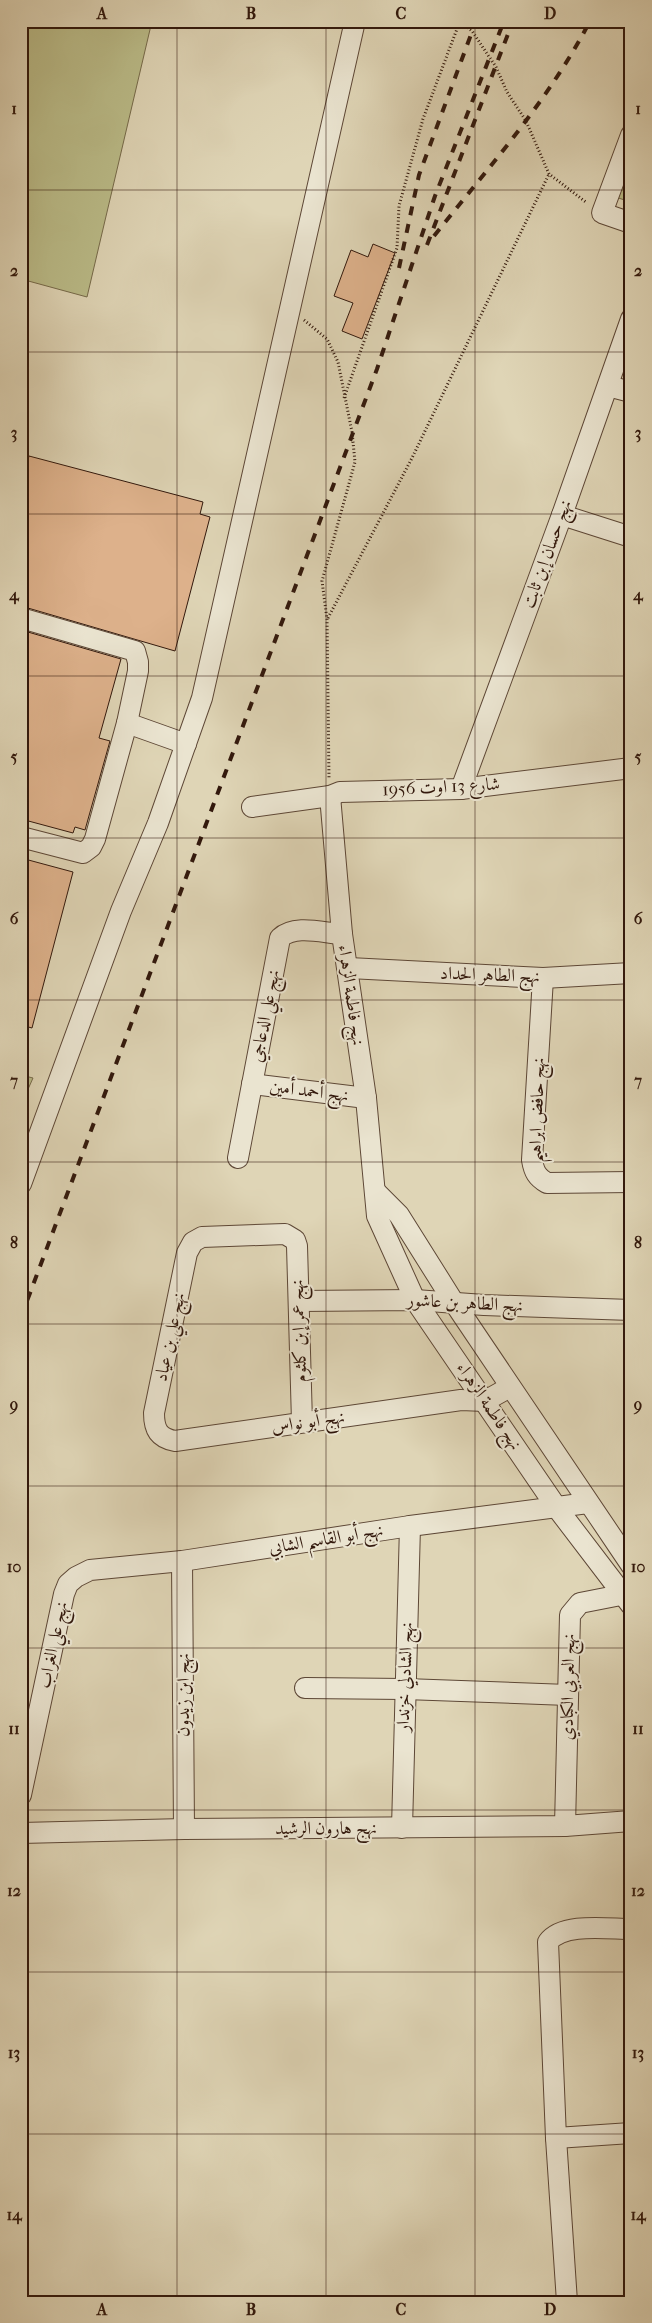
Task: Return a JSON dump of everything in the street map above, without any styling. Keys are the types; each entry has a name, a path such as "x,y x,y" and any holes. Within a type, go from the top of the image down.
{"street":[{"path":"21,1184 121,911 158,823 202,698 355,21"},
{"path":"631,135 602,213 631,223"},
{"name":"نهج حسان إبن ثابت","path":"461,789 562,515 631,319"},
{"path":"608,386 631,392"},
{"path":"562,515 631,537"},
{"path":"21,618 135,651 138,662 138,671 127,723 95,839 91,847 83,853 21,837"},
{"path":"127,723 186,744"},
{"name":"شارع 13 اوت 1956","path":"252,807 330,796 340,792 461,789 631,768"},
{"name":"نهج فاطمة الزهراء","path":"330,796 342,934 349,968 366,1098 378,1216 382,1230 415,1300 558,1508 628,1598"},
{"name":"نهج علي الدعاجي","path":"238,1158 280,938 286,933 295,930 342,934"},
{"name":"نهج الطاهر الحداد","path":"349,968 544,978 631,973"},
{"name":"نهج حافض ابراهيم","path":"544,978 532,1160 534,1170 539,1178 547,1182 631,1182"},
{"name":"نهج أحمد أمين","path":"252,1084 366,1098"},
{"name":"نهج فاطمة الزهراء","path":"377,1193 399,1215 496,1366 631,1565"},
{"name":"نهج عمر إبن كلثوم","path":"193,1242 202,1237 285,1234 295,1240 299,1302 302,1422"},
{"name":"نهج علي بن عياد","path":"158,1433 154,1413 187,1253 193,1242"},
{"name":"نهج الطاهر بن عاشور","path":"299,1302 415,1300 453,1301 484,1305 631,1310"},
{"path":"461,1400 471,1381 496,1366"},
{"path":"485,1401 510,1387"},
{"name":"نهج أبو نواس","path":"158,1433 163,1439 175,1441 461,1400 485,1401"},
{"name":"نهج أبو القاسم الشابي","path":"68,1584 76,1577 90,1570 182,1560 410,1526 588,1503"},
{"name":"نهج الشادلي خزندار","path":"402,1828 410,1526"},
{"path":"611,1535 631,1535"},
{"name":"نهج ابن زيدون","path":"182,1560 184,1829"},
{"name":"نهج علي الغراب","path":"21,1795 68,1584"},
{"name":"نهج العربي الكبادي","path":"565,1826 570,1615 580,1603 628,1598"},
{"path":"305,1688 405,1688 568,1695"},
{"name":"نهج هارون الرشيد","path":"21,1833 184,1829 565,1826 631,1821"},
{"path":"566,2302 556,2138 548,1942 554,1934 566,1929 631,1930"},
{"path":"556,2138 631,2133"}],"path":[{"path":"344,398 397,248 399,206 422,119 460,21 472,31 496,67 507,92 526,121 549,174 602,213"},
{"path":"327,618 412,458 549,174"},
{"path":"290,309 328,339 338,362 352,432 354,462 322,581 327,618 330,796"}],"green space":[{"path":"21,21 152,21 87,297 21,279"},
{"path":"631,142 631,202 612,196"},
{"path":"21,1075 33,1078 21,1105"}],"building":[{"path":"373,244 395,253 362,339 342,331 353,303 334,296 351,250 368,257"},
{"path":"29,456 203,502 200,514 210,517 175,651 21,606 21,567 26,550 21,549 21,487"},
{"path":"21,630 121,659 99,738 110,741 85,830 75,827 73,833 21,819"},
{"path":"21,858 73,872 32,1028 21,1025"}],"railway":[{"path":"399,268 419,175 476,21"},
{"path":"21,1317 377,369 435,196 504,21"},
{"path":"427,245 513,21"},
{"path":"434,236 537,106 574,50 590,21"}]}
